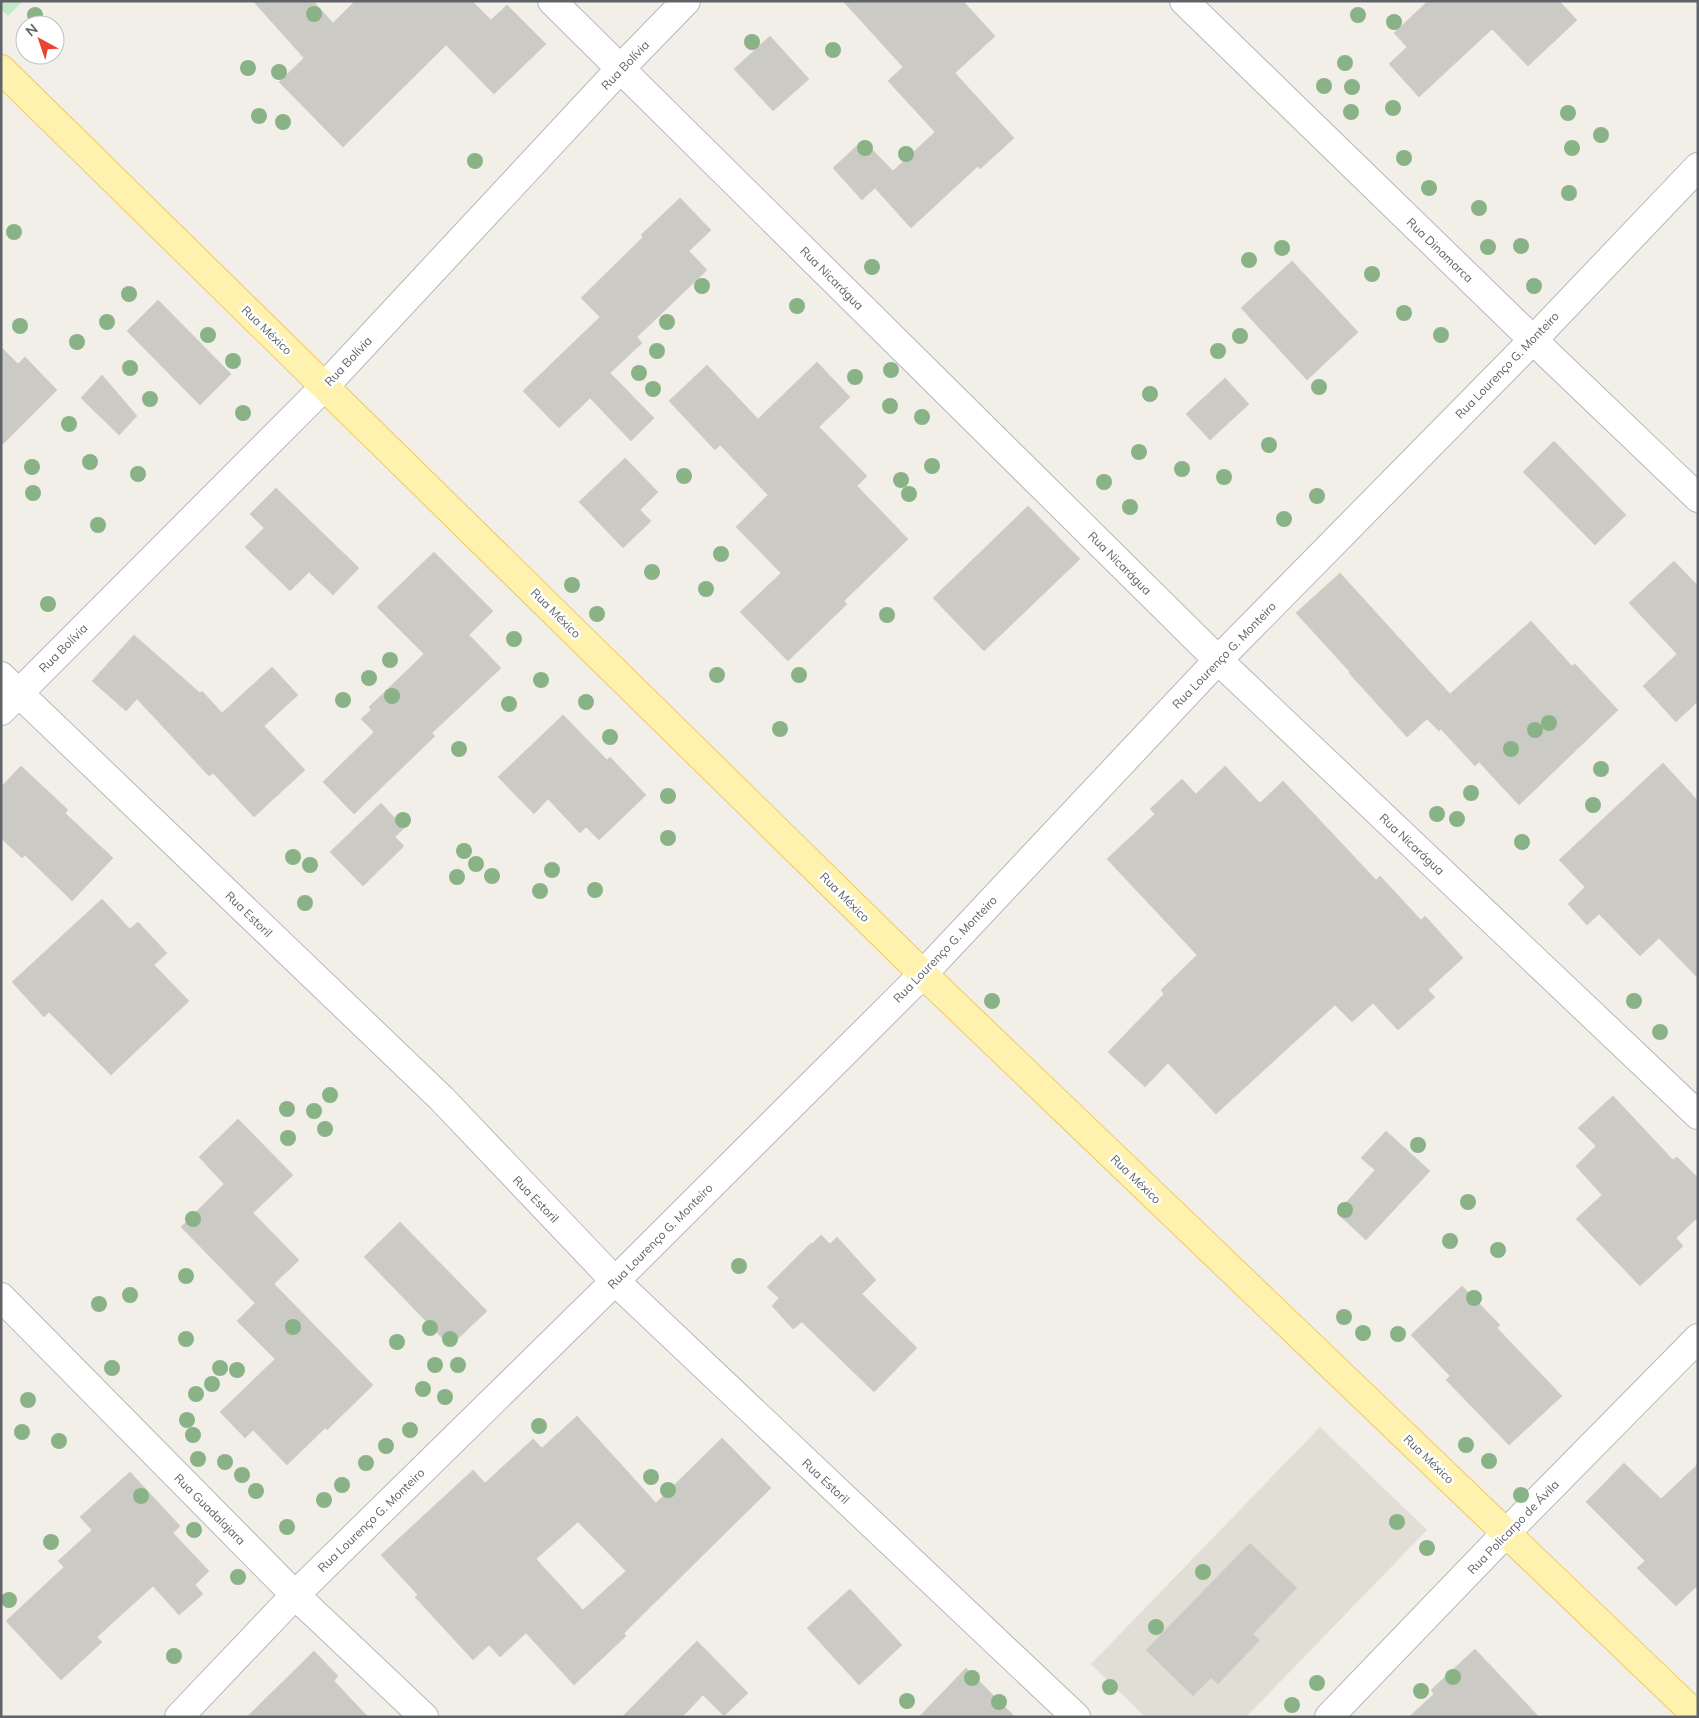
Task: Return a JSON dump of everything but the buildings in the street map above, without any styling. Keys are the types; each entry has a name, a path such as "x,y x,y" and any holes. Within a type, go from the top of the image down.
{"main road":[{"name":"Rua México","path":"1,69 923,974 1698,1716"}],"street":[{"name":"Rua Nicarágua","path":"552,1 1218,660 1698,1115"},
{"name":"Rua Bolívia","path":"7,693 325,386 620,69 686,1"},
{"name":"Rua Dinamarca","path":"1184,1 1532,340 1698,498"},
{"name":"Rua Lourenço G. Monteiro","path":"179,1717 295,1595 615,1281 923,974 1218,660 1532,340 1698,167"},
{"name":"Rua Estoril","path":"7,693 442,1100 615,1281 1076,1717"},
{"name":"Rua Guadalajara","path":"1,1296 295,1595 424,1717"},
{"name":"Rua Policarpo de Ávila","path":"1329,1717 1506,1533 1698,1338"}],"shaded area":[{"path":"1320,1427 1427,1530 1246,1717 1145,1717 1091,1664"}],"green space":[{"path":"1,1 23,1 8,16 1,9"}]}
